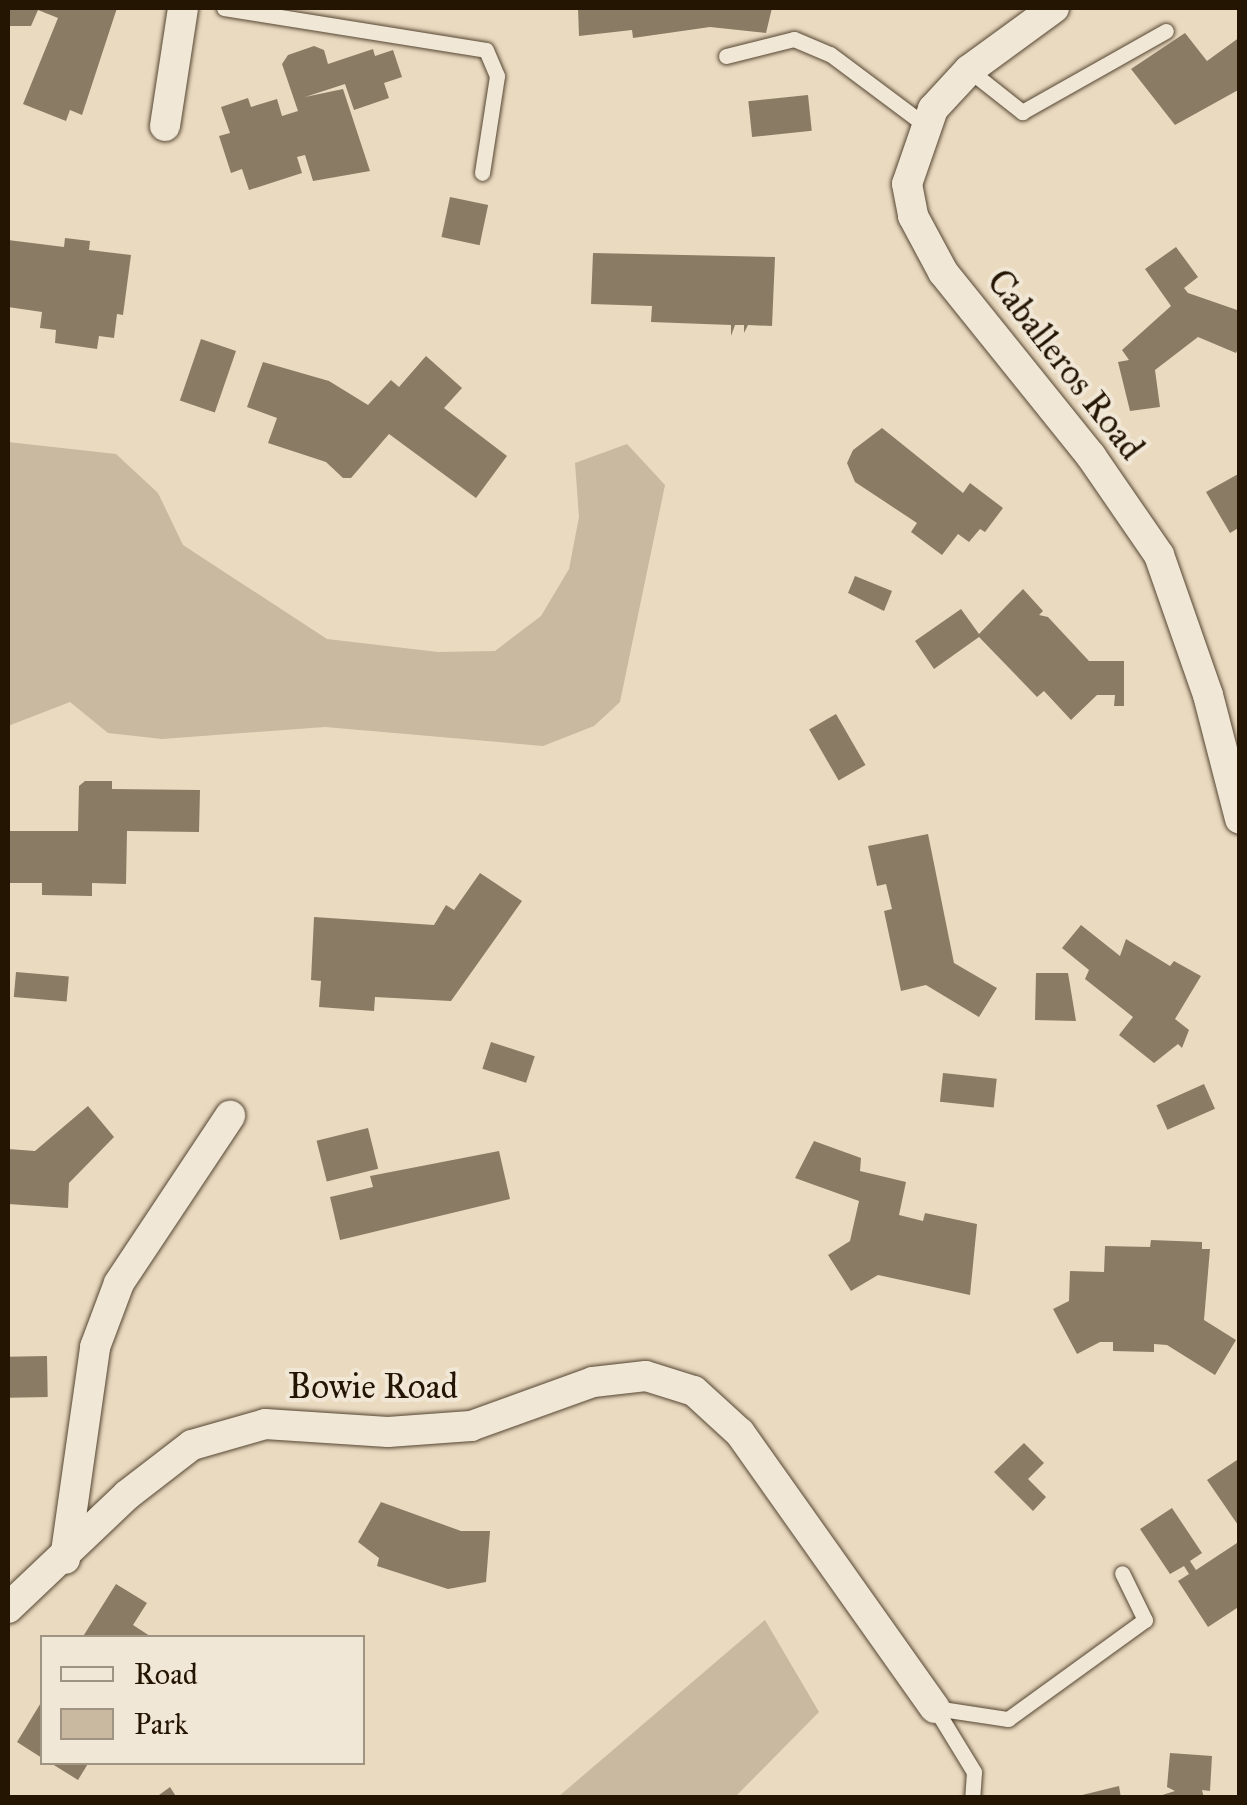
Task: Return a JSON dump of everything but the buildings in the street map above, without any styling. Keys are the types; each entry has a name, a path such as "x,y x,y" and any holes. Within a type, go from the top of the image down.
{"street":[{"path":"165,126 182,8"},
{"name":"Caballeros Road","path":"1054,8 969,70 925,124 906,184 920,230 944,272 1092,456 1159,556 1208,695 1240,819"},
{"path":"65,1559 95,1346 119,1284 230,1116"},
{"name":"Bowie Road","path":"8,1608 65,1559 127,1495 192,1445 265,1424 388,1432 471,1426 593,1382 646,1376 694,1391 740,1433 935,1708"}],"lane":[{"path":"224,8 486,50 497,76 482,173"},
{"path":"969,70 1022,112 1166,31"},
{"path":"726,56 794,39 830,54 925,124"},
{"path":"935,1708 1008,1718 1101,1652 1145,1620 1122,1573"},
{"path":"935,1708 974,1772 972,1798"}],"green space":[{"path":"8,442 116,454 158,493 183,545 327,639 438,652 495,651 541,616 569,569 579,517 575,463 627,444 665,485 620,702 594,726 543,746 325,727 162,739 108,733 70,702 8,726"},
{"path":"765,1620 819,1712 735,1797 558,1797"}]}
